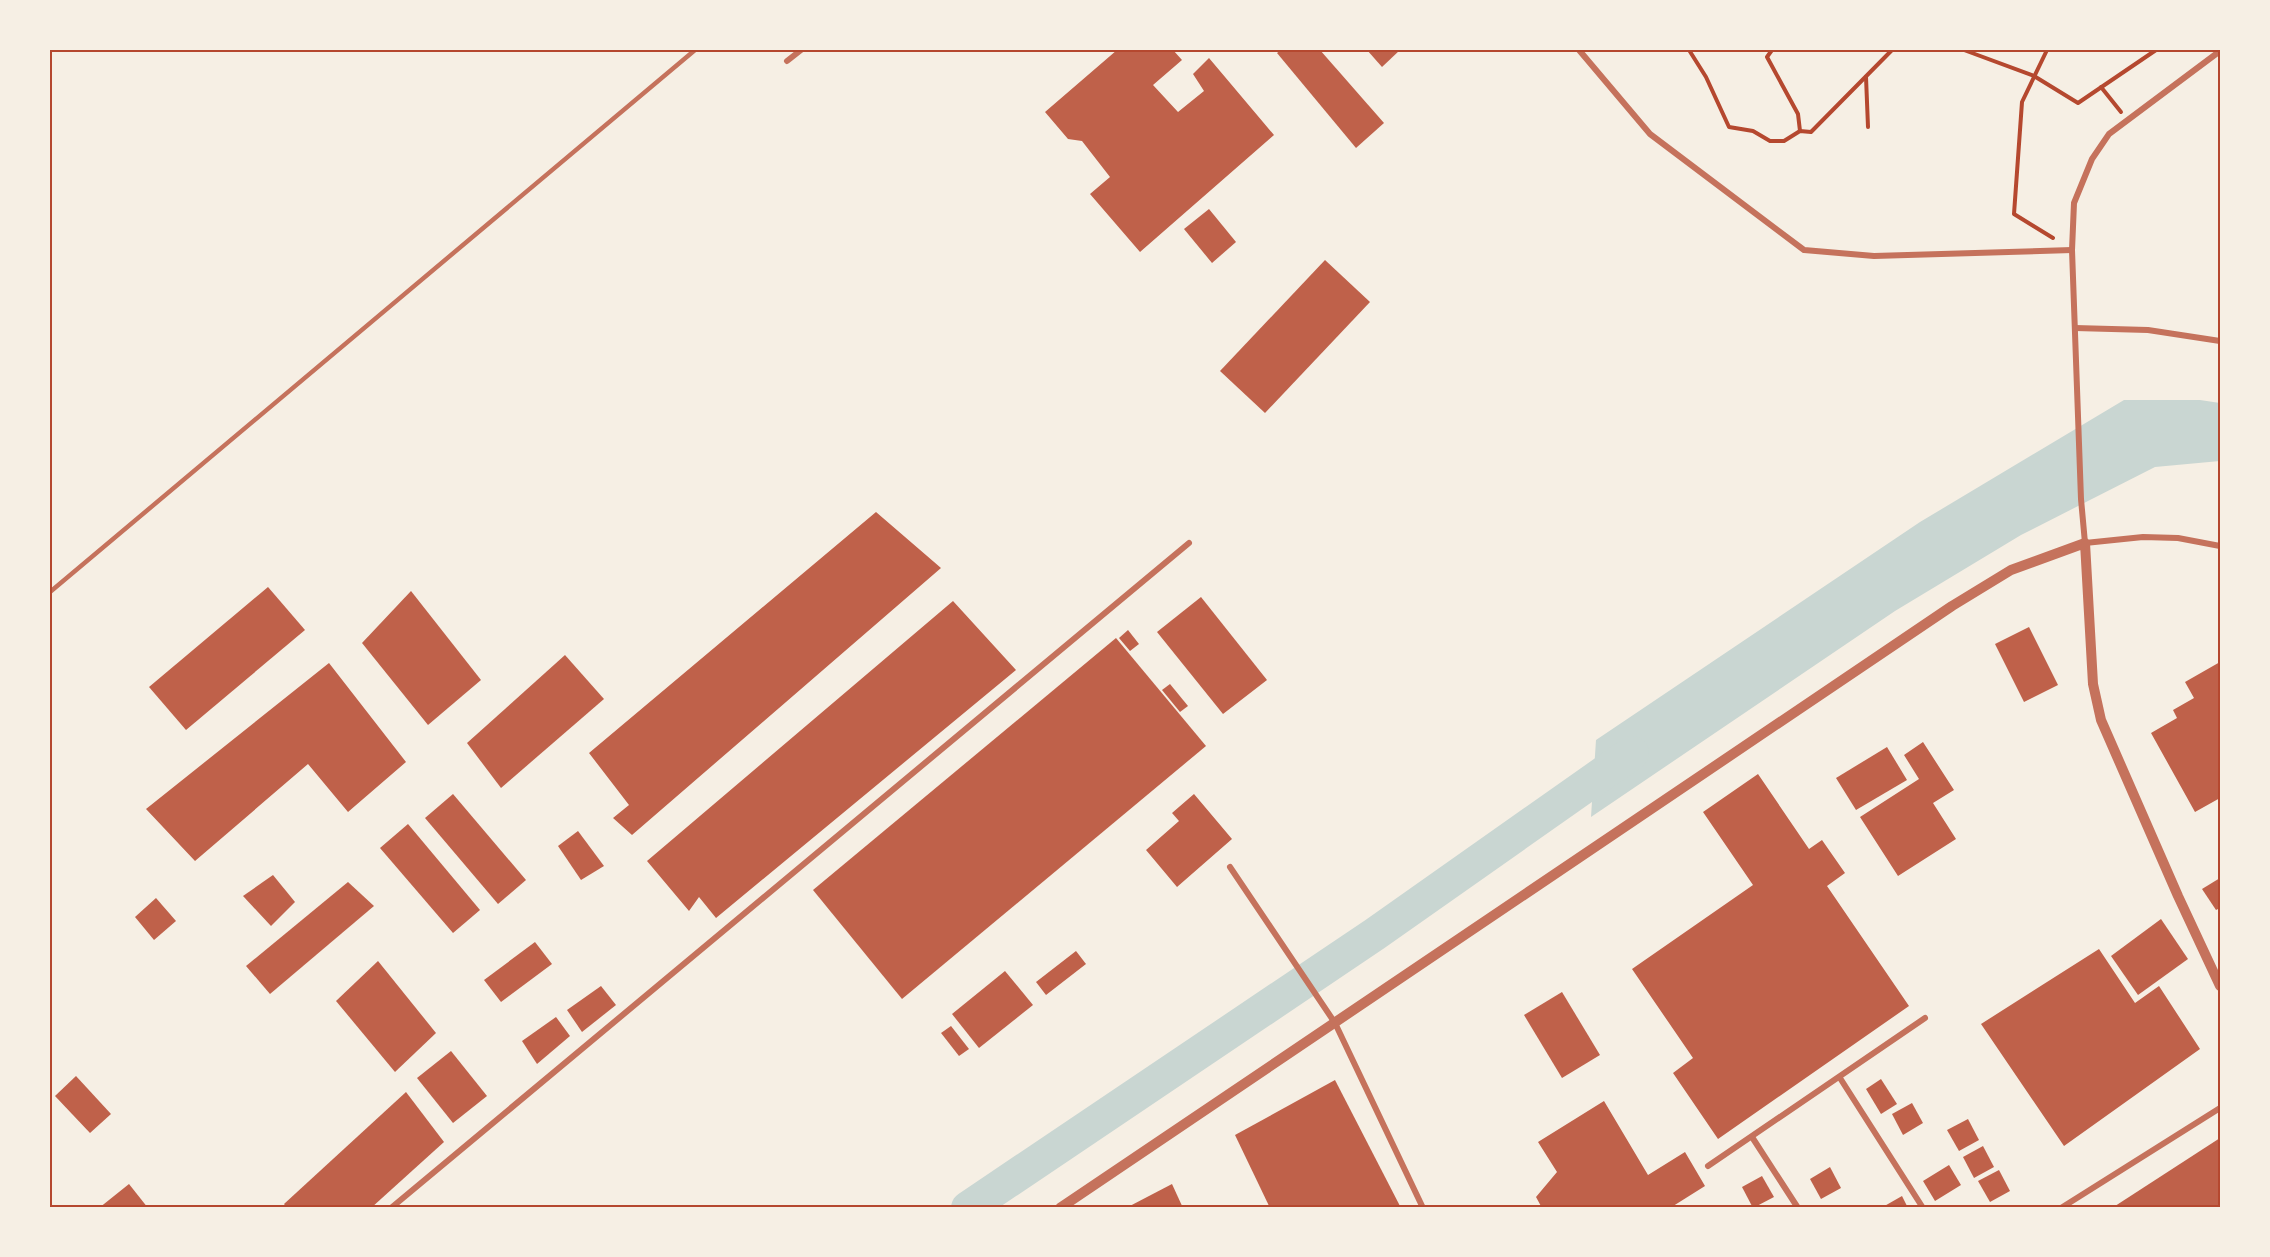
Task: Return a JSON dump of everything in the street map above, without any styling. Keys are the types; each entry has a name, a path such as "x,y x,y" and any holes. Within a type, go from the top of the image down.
{"street":[{"path":"787,61 801,50"},
{"path":"1579,50 1650,134 1804,250 1874,256 2072,250"},
{"path":"2220,51 2109,134 2092,159 2074,203 2072,250 2081,499 2093,684 2101,720 2220,986"},
{"path":"2075,328 2148,330 2220,341"},
{"path":"1060,1208 1952,606 2011,570 2085,543 2143,537 2178,538 2220,546"},
{"path":"391,1208 1189,543"},
{"path":"1230,867 1335,1023 1423,1208"},
{"path":"1708,1166 1925,1018"},
{"path":"1840,1078 1923,1208"},
{"path":"2061,1208 2220,1108"},
{"path":"1752,1137 1798,1208"}],"lane":[{"path":"50,592 695,50"}],"path":[{"path":"1689,50 1706,77 1729,127 1753,131 1770,141 1784,141 1800,131 1811,132 1892,50"},
{"path":"1772,50 1767,57 1798,114 1800,131"},
{"path":"1884,50 1885,57"},
{"path":"1964,50 2034,76 2078,103 2157,50"},
{"path":"2047,50 2022,102 2014,214 2072,250"},
{"path":"1866,77 1868,127"},
{"path":"2101,87 2128,120"}],"shaded area":[{"path":"2124,400 2200,400 2220,403 2220,461 2155,467 2021,535 1895,611 1591,817 1596,740 1920,522"}],"building":[{"path":"1117,50 1173,50 1182,60 1153,85 1178,112 1204,91 1193,74 1209,58 1274,135 1140,252 1090,194 1110,177 1082,141 1068,139 1045,112"},
{"path":"1281,50 1320,50 1384,123 1356,148 1277,53"},
{"path":"1367,50 1400,50 1382,67"},
{"path":"1209,209 1236,242 1212,263 1184,229"},
{"path":"1325,260 1370,302 1265,413 1220,371"},
{"path":"876,512 941,568 632,835 613,818 629,805 589,753"},
{"path":"268,587 305,630 186,730 149,687"},
{"path":"411,591 481,680 428,725 362,643"},
{"path":"1201,597 1267,680 1223,714 1157,632"},
{"path":"953,601 1016,670 716,918 699,897 689,911 647,861"},
{"path":"2029,627 2058,685 2024,702 1995,644"},
{"path":"1128,630 1139,644 1130,651 1119,638"},
{"path":"1116,638 1206,746 902,999 813,890"},
{"path":"565,655 604,699 501,788 467,743"},
{"path":"2220,662 2220,798 2195,812 2151,733 2177,718 2173,710 2194,698 2185,682"},
{"path":"329,663 406,762 348,812 308,764 195,861 146,809"},
{"path":"1170,684 1188,706 1180,712 1162,690"},
{"path":"1923,742 1954,790 1933,803 1956,839 1898,876 1860,817 1919,779 1904,755"},
{"path":"1887,747 1907,780 1856,810 1836,778"},
{"path":"1758,774 1809,849 1822,840 1845,873 1827,886 1909,1006 1718,1139 1673,1073 1693,1058 1632,969 1753,885 1703,812"},
{"path":"453,794 526,880 498,904 425,818"},
{"path":"1194,794 1232,839 1177,887 1146,850 1179,821 1172,813"},
{"path":"408,824 480,910 453,933 380,848"},
{"path":"578,831 604,866 581,880 558,846"},
{"path":"273,875 295,902 271,926 243,896"},
{"path":"2220,878 2220,908 2216,910 2202,889"},
{"path":"348,882 374,906 270,994 246,966"},
{"path":"156,898 176,921 154,940 135,917"},
{"path":"2161,919 2188,959 2138,995 2111,956"},
{"path":"535,942 552,964 501,1002 484,980"},
{"path":"2099,949 2135,1003 2159,986 2200,1049 2064,1146 1981,1024"},
{"path":"1076,951 1086,964 1046,995 1036,982"},
{"path":"378,961 436,1033 395,1072 336,1001"},
{"path":"1005,971 1033,1005 979,1048 952,1014"},
{"path":"601,986 616,1005 582,1032 567,1010"},
{"path":"1562,992 1600,1055 1562,1078 1524,1015"},
{"path":"556,1017 570,1036 537,1064 522,1041"},
{"path":"951,1026 969,1049 959,1056 941,1033"},
{"path":"451,1051 487,1096 453,1123 417,1078"},
{"path":"76,1076 111,1114 90,1133 55,1096"},
{"path":"1881,1079 1897,1104 1881,1114 1866,1089"},
{"path":"1335,1080 1401,1208 1270,1208 1235,1135"},
{"path":"406,1092 444,1142 371,1208 287,1208 284,1204"},
{"path":"1604,1101 1648,1175 1685,1152 1705,1186 1670,1208 1542,1208 1536,1197 1557,1172 1538,1142"},
{"path":"1912,1103 1923,1123 1903,1135 1892,1114"},
{"path":"1968,1119 1979,1140 1959,1151 1947,1130"},
{"path":"2220,1138 2220,1208 2112,1208"},
{"path":"1983,1146 1994,1167 1974,1178 1963,1157"},
{"path":"1949,1165 1961,1185 1935,1201 1923,1181"},
{"path":"1830,1167 1841,1188 1821,1199 1810,1179"},
{"path":"1999,1170 2010,1191 1990,1202 1978,1181"},
{"path":"1762,1176 1774,1197 1753,1208 1742,1187"},
{"path":"129,1184 148,1208 99,1208"},
{"path":"1172,1184 1183,1208 1126,1208"},
{"path":"1902,1196 1908,1208 1881,1208"}],"waterway":[{"path":"968,1208 1375,934 1632,753"}]}
